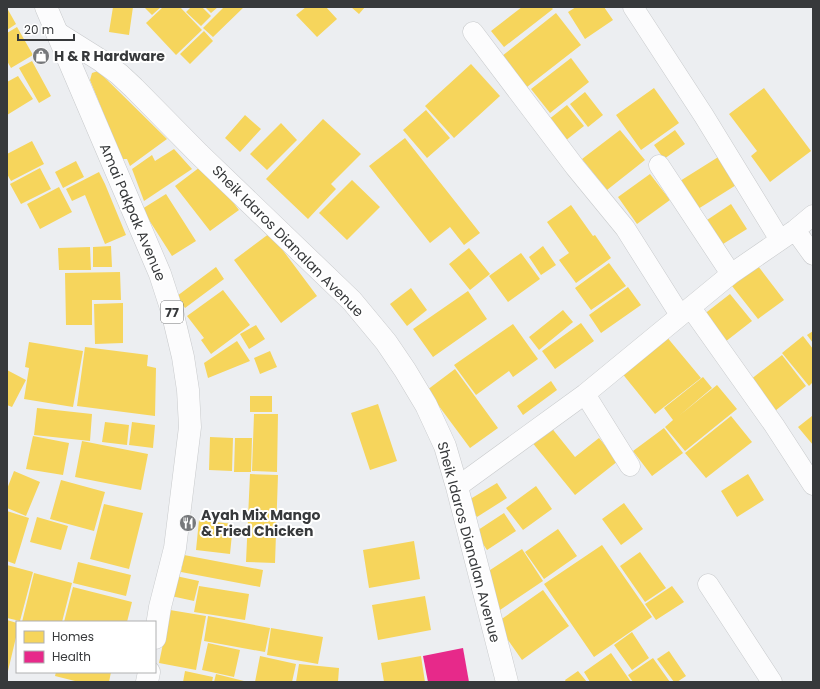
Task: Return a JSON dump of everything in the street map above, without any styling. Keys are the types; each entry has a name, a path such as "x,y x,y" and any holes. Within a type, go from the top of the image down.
{"main road":[{"name":"Sheik Idaros Dianalan Avenue","path":"51,16 100,60 119,74 199,154 352,301 386,342 426,405 445,446 507,682"},
{"name":"Amai Pakpak Avenue","path":"51,16 160,274 172,311 183,357 188,390 190,427 175,548 160,607 156,632"}],"street":[{"path":"633,7 704,116 787,235 813,255"},
{"path":"473,32 575,167 625,228 686,311 774,425 813,485"},
{"path":"658,165 732,274"},
{"path":"457,487 585,394 732,274 813,215"},
{"path":"585,394 630,466"},
{"path":"708,584 772,682"}],"building: Homes":[{"path":"113,7 133,7 129,35 109,32"},
{"path":"161,7 152,15 145,8"},
{"path":"163,7 180,7 202,30 176,55 146,23"},
{"path":"191,7 202,7 211,16 201,26 186,12"},
{"path":"205,7 218,7 211,13"},
{"path":"224,7 244,7 213,37 203,28"},
{"path":"306,7 326,7 337,19 317,37 296,15"},
{"path":"351,7 365,7 359,14"},
{"path":"522,7 551,7 553,9 504,47 491,31"},
{"path":"576,7 604,7 613,20 585,39 568,12"},
{"path":"7,8 16,24 7,30"},
{"path":"556,13 581,45 527,87 502,56"},
{"path":"17,27 33,55 11,68 7,61 7,33"},
{"path":"204,31 213,41 190,64 180,54"},
{"path":"571,58 589,82 550,113 531,89"},
{"path":"32,61 51,96 39,103 19,68"},
{"path":"471,64 500,96 454,138 425,106"},
{"path":"98,71 167,139 130,166 127,159 122,159 90,80 92,73"},
{"path":"18,76 33,99 7,115 7,82"},
{"path":"654,88 679,123 641,150 616,115"},
{"path":"764,88 811,151 770,182 751,156 757,151 729,114"},
{"path":"585,92 603,115 588,127 570,104"},
{"path":"567,105 584,126 565,141 548,120"},
{"path":"426,110 450,138 427,158 403,130"},
{"path":"245,115 261,129 240,152 225,138"},
{"path":"323,119 361,154 331,184 336,189 308,219 266,179"},
{"path":"281,123 297,140 267,170 250,154"},
{"path":"620,130 645,160 607,190 582,159"},
{"path":"675,130 685,144 664,159 654,145"},
{"path":"405,138 480,233 464,245 450,227 430,243 369,166"},
{"path":"32,141 44,164 11,181 7,174 7,154"},
{"path":"174,149 192,169 144,201 132,169 152,155 155,161"},
{"path":"723,154 741,182 698,209 680,181"},
{"path":"76,161 84,177 63,188 55,172"},
{"path":"204,164 239,210 210,231 175,186"},
{"path":"40,168 51,189 21,204 10,184"},
{"path":"99,172 126,235 105,244 85,195 72,201 66,189"},
{"path":"650,174 670,200 637,224 618,197"},
{"path":"352,180 380,207 347,240 319,213"},
{"path":"59,187 72,212 40,229 27,204"},
{"path":"166,194 196,241 172,256 142,209"},
{"path":"731,204 747,229 723,244 707,220"},
{"path":"571,205 611,258 576,283 559,260 569,253 547,222"},
{"path":"270,233 317,296 281,323 234,260"},
{"path":"111,246 112,267 93,267 93,247"},
{"path":"543,246 556,265 541,275 529,257"},
{"path":"90,247 91,270 59,270 58,248"},
{"path":"469,248 490,274 470,290 449,264"},
{"path":"521,253 540,279 508,302 489,276"},
{"path":"609,263 626,286 591,310 575,288"},
{"path":"758,266 784,300 758,319 732,286"},
{"path":"216,267 224,279 185,308 177,296"},
{"path":"120,272 121,300 92,300 92,325 66,325 65,273"},
{"path":"628,287 641,305 601,333 589,315"},
{"path":"411,288 427,310 407,326 390,304"},
{"path":"223,290 250,325 211,354 201,340 204,338 187,316"},
{"path":"468,291 487,319 433,357 413,329"},
{"path":"730,294 752,321 725,342 703,315"},
{"path":"123,303 123,343 95,344 94,304"},
{"path":"563,310 573,322 539,350 529,337"},
{"path":"581,323 594,341 555,369 542,351"},
{"path":"513,324 538,359 513,377 509,371 476,395 454,365"},
{"path":"256,325 265,339 249,349 240,334"},
{"path":"813,331 813,343 807,335"},
{"path":"666,336 701,378 655,414 621,372"},
{"path":"803,336 813,349 813,382 809,386 782,353"},
{"path":"237,341 250,361 208,378 204,363"},
{"path":"29,342 83,351 73,407 24,399 29,368 25,367"},
{"path":"85,347 148,355 147,366 156,368 155,416 77,406"},
{"path":"270,351 277,367 260,374 254,358"},
{"path":"782,355 806,386 775,411 750,380"},
{"path":"455,369 498,428 470,448 427,390"},
{"path":"7,370 26,380 12,407 7,405"},
{"path":"703,377 712,388 680,415 717,385 737,409 685,451 665,427 673,420 664,408"},
{"path":"551,381 557,390 523,415 517,406"},
{"path":"250,396 272,396 272,412 250,412"},
{"path":"378,404 397,461 370,470 351,413"},
{"path":"37,408 92,414 90,441 34,435"},
{"path":"254,414 278,414 277,472 252,471"},
{"path":"731,416 752,442 706,478 685,453"},
{"path":"812,416 813,417 813,445 798,427"},
{"path":"105,422 129,425 127,445 102,442"},
{"path":"132,422 155,425 153,448 129,445"},
{"path":"550,426 575,457 599,438 618,461 575,495 531,441"},
{"path":"664,428 683,453 652,476 633,451"},
{"path":"33,436 69,443 63,475 26,469"},
{"path":"210,437 233,438 232,471 209,470"},
{"path":"235,438 252,438 251,472 234,472"},
{"path":"82,441 148,454 141,490 75,477"},
{"path":"14,471 40,482 26,516 7,508 7,489"},
{"path":"250,474 278,475 275,563 246,562"},
{"path":"748,474 764,500 737,517 721,491"},
{"path":"61,480 105,492 94,531 50,519"},
{"path":"497,483 507,498 477,517 467,501"},
{"path":"536,486 552,509 523,530 506,508"},
{"path":"624,503 643,529 621,545 602,519"},
{"path":"104,504 143,513 129,569 90,559"},
{"path":"7,511 29,518 15,564 7,561"},
{"path":"504,513 516,531 487,550 475,532"},
{"path":"37,517 68,526 61,550 30,542"},
{"path":"199,520 233,524 230,554 196,550"},
{"path":"558,529 577,556 544,579 525,552"},
{"path":"414,541 420,579 369,588 363,550"},
{"path":"602,545 652,617 594,657 544,584"},
{"path":"522,549 543,581 497,612 484,574"},
{"path":"640,552 666,588 645,602 620,566"},
{"path":"184,555 263,570 260,587 181,572"},
{"path":"78,562 131,575 126,596 73,583"},
{"path":"7,565 33,572 20,621 7,618"},
{"path":"34,573 72,583 62,621 22,621"},
{"path":"176,576 199,581 194,601 171,596"},
{"path":"199,586 249,594 245,620 194,612"},
{"path":"672,586 684,602 656,620 645,604"},
{"path":"73,587 132,602 127,621 64,621"},
{"path":"543,590 569,626 522,660 496,623"},
{"path":"425,596 431,630 378,640 372,605"},
{"path":"170,610 206,616 196,670 159,663"},
{"path":"208,616 270,628 265,652 204,641"},
{"path":"7,620 16,623 16,637 8,671"},
{"path":"271,628 323,637 318,664 267,655"},
{"path":"632,632 649,658 632,670 614,645"},
{"path":"208,643 240,650 234,677 202,670"},
{"path":"669,651 686,676 677,682 674,682 657,659"},
{"path":"611,653 631,682 590,682 584,672"},
{"path":"260,656 296,664 292,682 255,682"},
{"path":"421,656 425,682 384,682 381,663"},
{"path":"653,658 670,682 633,682 628,675"},
{"path":"299,664 339,668 338,682 296,682"},
{"path":"185,671 213,677 212,682 183,682"},
{"path":"578,671 587,682 566,682 565,680"},
{"path":"56,673 111,673 109,682 79,682 55,676"},
{"path":"216,674 244,681 214,682"}],"building: Health":[{"path":"463,648 469,682 428,682 423,656"}],"place":[{"name":"H & R Hardware","path":"41,56"},
{"name":"Ayah Mix Mango & Fried Chicken","path":"188,523"}]}
